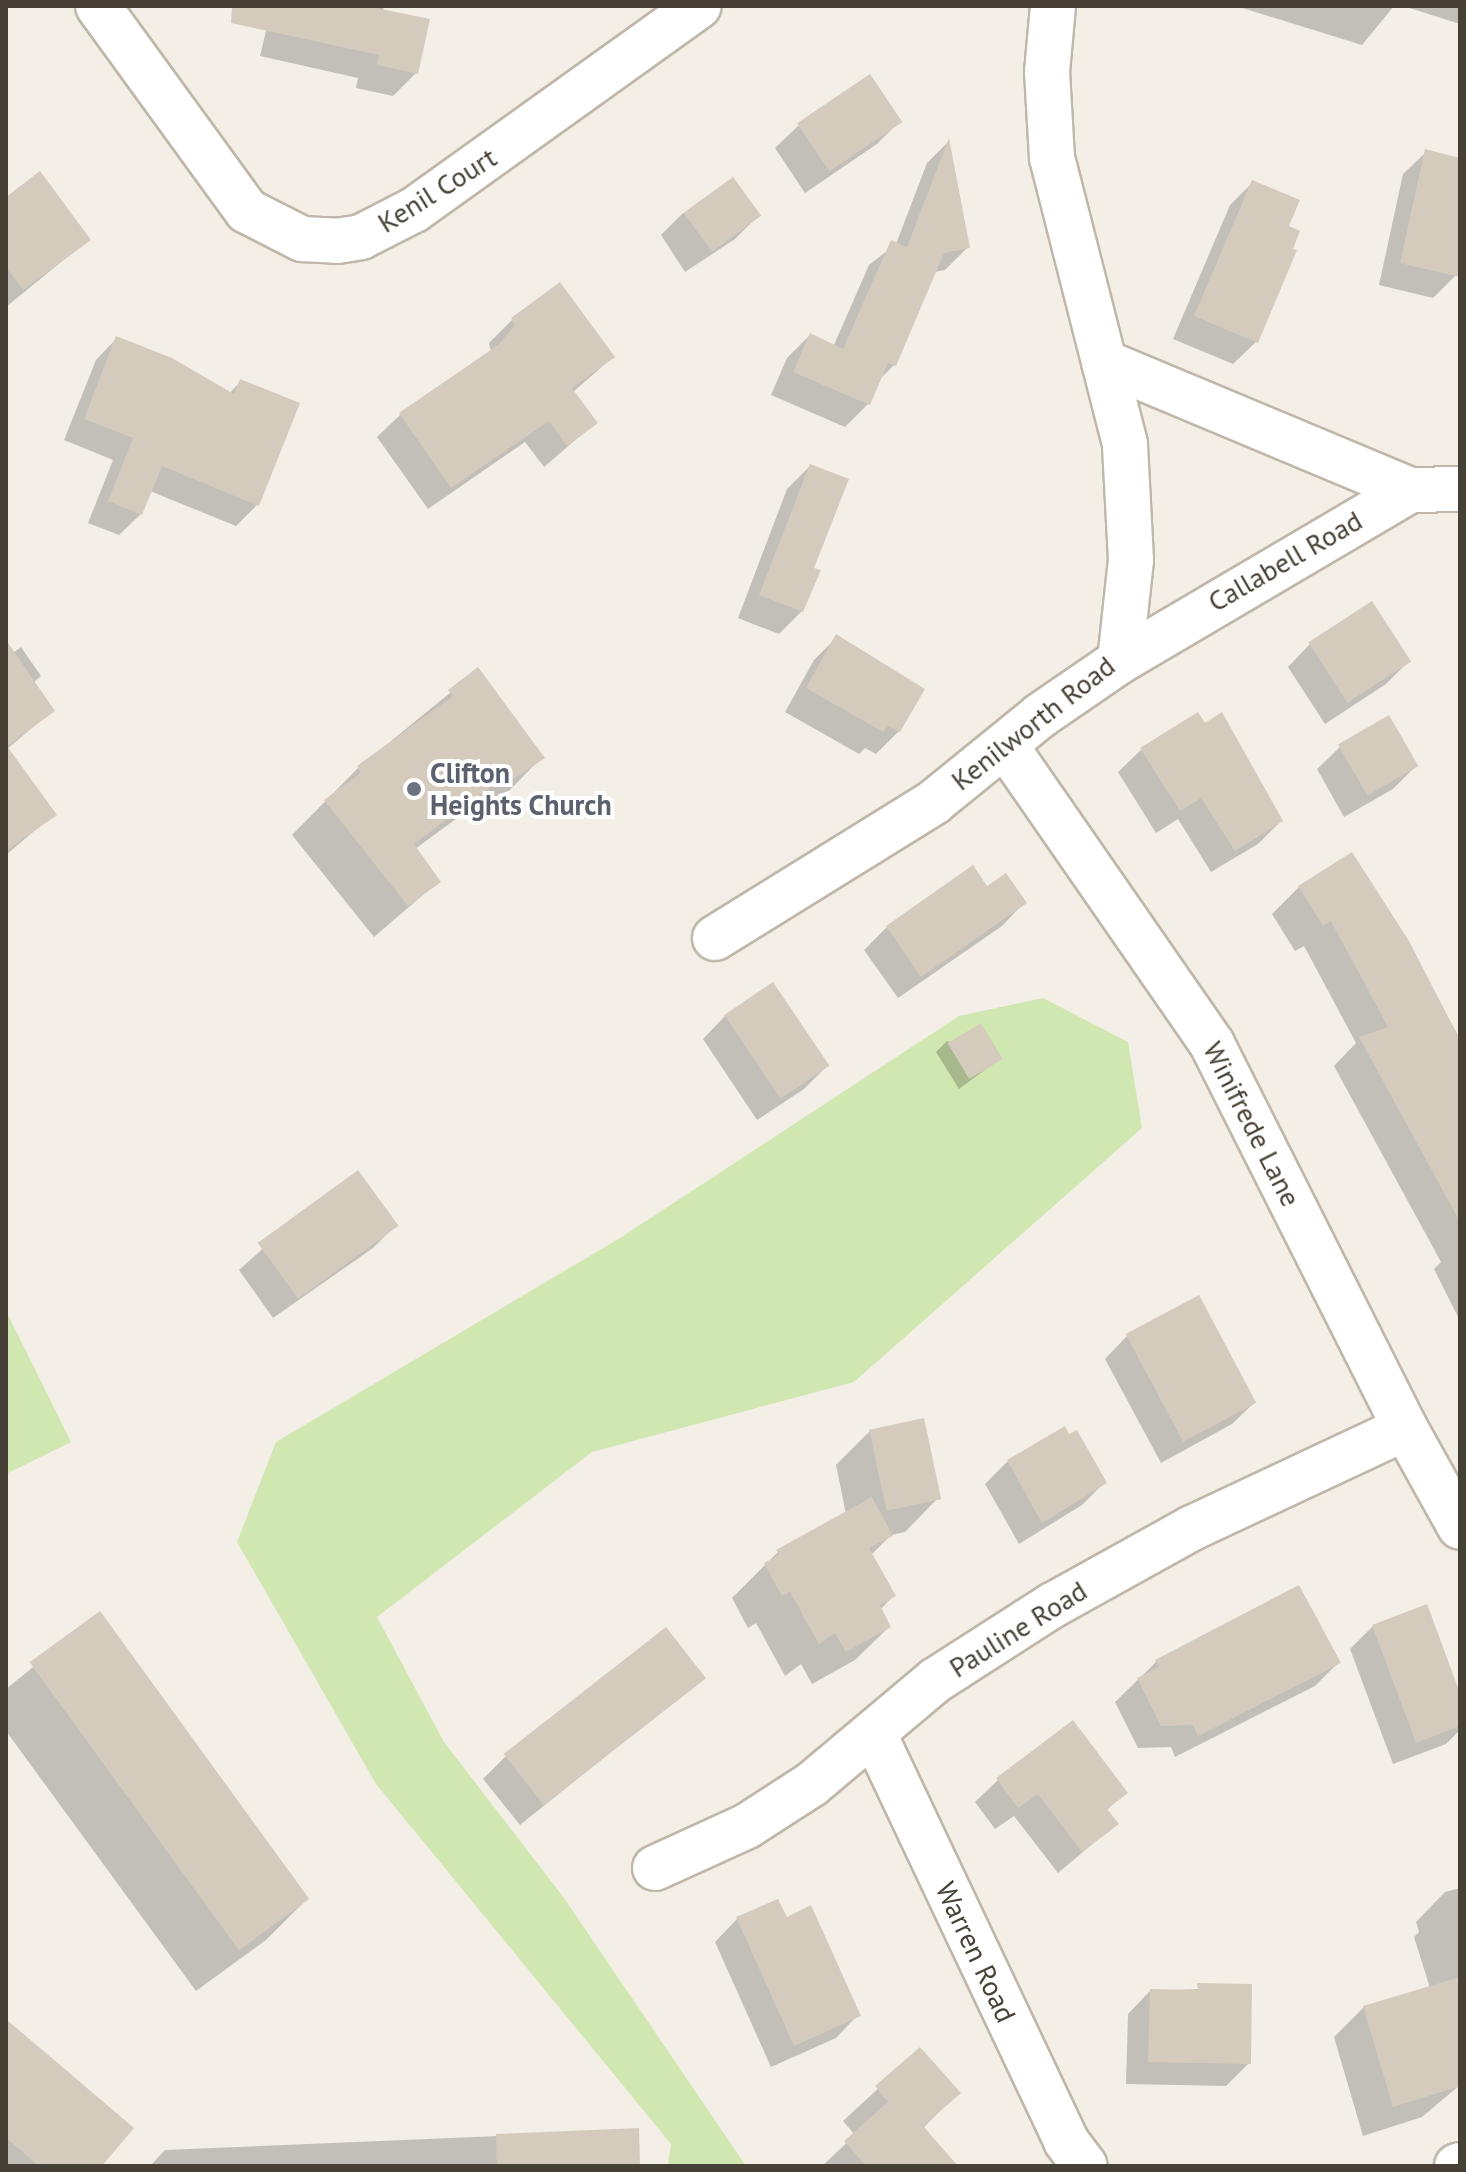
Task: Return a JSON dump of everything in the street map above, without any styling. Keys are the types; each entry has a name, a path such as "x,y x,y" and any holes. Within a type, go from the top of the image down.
{"street":[{"name":"Kenil Court","path":"98,6 247,211 271,227 302,239 337,241 361,237 414,210 699,6"},
{"name":"Kenilworth Road","path":"715,938 934,802 1005,745 1120,661 1130,512 1125,444 1052,158 1047,72 1053,6"},
{"path":"1104,362 1410,490"},
{"name":"Callabell Road","path":"1120,661 1410,490 1460,489"},
{"name":"Winifrede Lane","path":"1005,745 1212,1044 1405,1428 1460,1527"},
{"name":"Pauline Road","path":"655,1868 747,1826 812,1784 936,1680 1053,1605 1192,1528 1405,1428"},
{"name":"Warren Road","path":"874,1734 1066,2141 1085,2166"}],"green space":[{"path":"1043,998 1128,1042 1142,1128 854,1382 592,1452 377,1617 444,1742 564,1898 746,2166 668,2166 671,2144 376,1784 237,1542 276,1442 620,1238 959,1016"},
{"path":"6,1311 71,1442 6,1474"}],"building":[{"path":"232,6 366,6 430,19 418,74 377,65 379,55 231,23"},
{"path":"870,74 902,122 829,171 797,123"},
{"path":"949,138 970,248 944,253 896,366 888,363 870,405 793,372 810,333 843,349 891,240 907,247"},
{"path":"1425,149 1460,158 1460,277 1400,263"},
{"path":"40,171 91,240 23,290 6,267 6,197"},
{"path":"733,177 761,216 712,252 684,213"},
{"path":"1252,180 1300,200 1289,226 1300,231 1293,249 1297,250 1258,343 1194,316"},
{"path":"560,282 615,357 572,388 598,423 567,446 549,421 451,488 399,413 498,345 515,325 511,318"},
{"path":"116,336 172,358 234,394 240,379 300,403 259,506 162,466 142,515 108,501 133,438 84,419"},
{"path":"810,464 849,479 814,568 821,570 803,612 759,595"},
{"path":"1372,601 1411,661 1347,703 1308,642"},
{"path":"836,634 925,689 900,732 888,726 883,732 806,688"},
{"path":"6,640 55,711 7,746 57,815 6,851"},
{"name":"Clifton Heights Church","path":"478,667 545,758 514,779 509,773 414,844 441,882 408,906 324,800 361,773 357,766 453,696 448,690"},
{"path":"1198,712 1205,723 1222,712 1283,821 1235,851 1201,798 1180,811 1140,748"},
{"path":"1389,715 1418,766 1367,796 1338,745"},
{"path":"1352,852 1409,941 1460,1040 1460,1222 1359,1037 1388,1027 1331,921 1323,926 1298,886"},
{"path":"973,865 987,886 1006,873 1027,903 921,977 886,926"},
{"path":"773,982 829,1066 781,1099 724,1015"},
{"path":"981,1023 1003,1059 969,1079 948,1043"},
{"path":"358,1170 399,1226 298,1299 258,1243"},
{"path":"1199,1295 1256,1403 1183,1442 1126,1334"},
{"path":"924,1418 941,1499 886,1511 869,1430"},
{"path":"1065,1426 1069,1434 1077,1430 1107,1483 1042,1523 1007,1460"},
{"path":"872,1497 893,1536 869,1548 896,1596 880,1605 891,1627 846,1652 835,1633 819,1644 790,1592 782,1596 764,1563 779,1555 776,1550"},
{"path":"1299,1585 1341,1663 1198,1736 1193,1725 1161,1726 1137,1678 1159,1667 1155,1660"},
{"path":"1427,1604 1460,1693 1460,1726 1416,1743 1372,1625"},
{"path":"100,1611 309,1899 239,1950 30,1662"},
{"path":"666,1627 706,1678 544,1805 504,1754"},
{"path":"1073,1720 1128,1793 1107,1809 1119,1824 1082,1852 1038,1794 1018,1808 996,1778"},
{"path":"778,1899 787,1917 811,1905 861,2016 794,2046 736,1917"},
{"path":"1460,1977 1460,2086 1393,2107 1363,2006"},
{"path":"1197,1983 1252,1984 1251,2064 1148,2062 1150,1989 1198,1990"},
{"path":"6,2019 134,2128 102,2166 39,2166 6,2138"},
{"path":"920,2047 961,2093 923,2126 958,2166 866,2166 844,2141 888,2102 875,2086"},
{"path":"639,2128 640,2166 497,2166 496,2134"}],"place":[{"name":"Clifton Heights Church","path":"414,789"}]}
